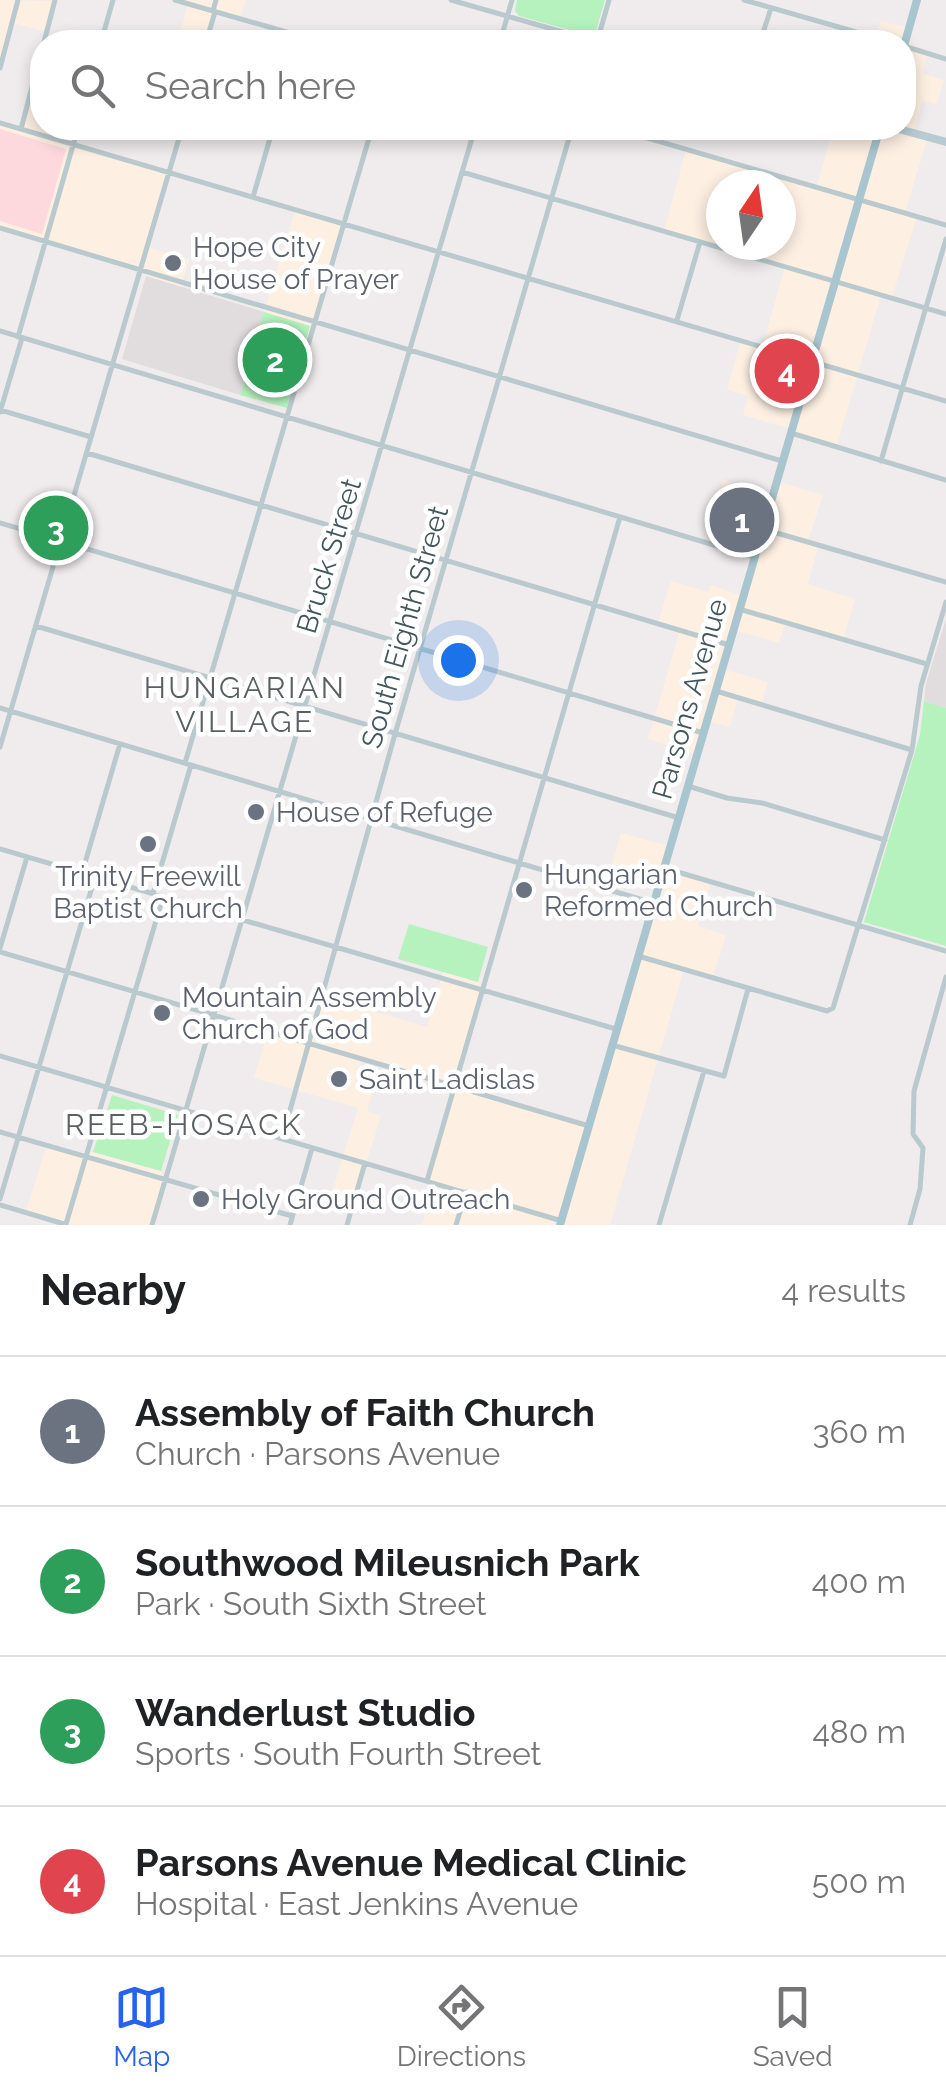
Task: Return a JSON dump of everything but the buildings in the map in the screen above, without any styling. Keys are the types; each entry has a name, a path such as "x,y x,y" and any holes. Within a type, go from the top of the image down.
{"main road":[{"path":"909,30 917,0"},
{"path":"916,134 946,142"},
{"name":"Parsons Avenue","path":"564,1224 612,1045 876,140"}],"street":[{"path":"0,68 18,0"},
{"path":"48,30 56,0"},
{"path":"104,30 113,0"},
{"path":"175,0 270,30"},
{"path":"209,30 216,0"},
{"path":"451,0 556,30"},
{"path":"504,30 512,0"},
{"path":"600,30 609,0"},
{"path":"744,0 849,30"},
{"path":"764,30 771,8"},
{"path":"916,49 946,58"},
{"path":"21,129 30,95"},
{"path":"0,123 30,132"},
{"path":"57,140 946,401"},
{"path":"75,140 0,411 92,438"},
{"path":"0,747 178,140"},
{"path":"253,197 270,140"},
{"path":"153,894 210,678 368,140"},
{"name":"Bruck Street","path":"152,1225 472,140"},
{"name":"South Eighth Street","path":"282,1139 394,734 568,140"},
{"path":"655,140 946,225"},
{"path":"462,172 946,314"},
{"path":"0,228 782,461"},
{"path":"881,460 946,238"},
{"path":"676,321 700,242"},
{"path":"0,331 754,557"},
{"path":"790,433 946,480"},
{"path":"87,453 729,645"},
{"path":"427,1181 594,605 623,518"},
{"path":"0,524 703,733"},
{"path":"763,529 946,582"},
{"path":"638,956 832,1010 912,750 926,664 946,602"},
{"path":"740,609 926,664"},
{"path":"36,626 678,818"},
{"path":"716,691 912,750"},
{"path":"0,708 654,903"},
{"path":"82,873 120,744"},
{"path":"688,786 885,840"},
{"path":"0,849 617,1030"},
{"path":"29,857 0,950 589,1126"},
{"path":"664,868 946,950"},
{"path":"94,876 0,1202 67,1225 162,896"},
{"path":"910,1225 920,1189 923,1148 913,1134 914,1091 946,977"},
{"path":"612,1045 724,1076 748,988"},
{"path":"0,1056 564,1224"},
{"path":"659,1225 704,1071"},
{"path":"0,1132 292,1216"},
{"path":"290,1225 312,1148"},
{"path":"347,1225 365,1163"},
{"path":"456,1225 466,1192"}],"shaded area":[{"path":"0,0 55,1 48,30 12,23 0,66"},
{"path":"180,0 246,0 240,17 215,11 209,30 180,30 188,4"},
{"path":"881,21 908,30 878,30"},
{"path":"916,49 928,52 923,74 944,80 937,104 922,101 916,124"},
{"path":"29,97 30,140 75,140 74,143 167,172 147,247 189,259 181,287 146,276 140,270 0,228 0,123 20,128"},
{"path":"0,129 66,149 42,234 0,221"},
{"path":"916,132 928,136 905,212 917,216 892,297 881,295 836,448 743,415 748,396 727,390 741,339 763,344 785,266 764,260 796,260 796,180 817,186 830,140 916,140"},
{"path":"686,150 759,170 706,170 706,243 664,231"},
{"path":"296,208 343,222 316,321 310,326 264,312"},
{"path":"146,276 264,312 240,395 122,359"},
{"path":"723,480 772,493 776,481 823,495 808,541 819,544 808,584 855,599 843,640 785,623 779,643 734,630 722,669 768,682 761,705 738,698 730,727 708,721 698,755 648,739 680,630 658,623 671,581 708,592 711,585 743,596 759,540 711,525"},
{"path":"946,619 946,708 924,701"},
{"path":"621,833 670,846 665,867 711,880 698,926 726,935 713,977 684,969 610,1225 422,1225 435,1184 426,1181 455,1085 589,1123 660,879 612,865"},
{"path":"443,972 478,982 483,988 455,1085 362,1059 356,1079 374,1086 367,1111 381,1116 353,1205 330,1199 358,1108 254,1078 268,1031 310,1042 324,997 427,1027"},
{"path":"47,1144 161,1171 165,1178 151,1225 72,1225 26,1211"}],"green space":[{"path":"517,0 605,0 596,30 570,30 519,16 515,11"},
{"path":"264,312 310,326 287,408 240,395"},
{"path":"924,701 946,708 946,946 864,922 920,735"},
{"path":"409,924 488,947 478,982 398,959"},
{"path":"112,1095 178,1115 161,1171 93,1152"}],"place":[{"name":"Hope City House of Prayer","path":"173,263"},
{"name":"Southwood Mileusnich Park","path":"275,360"},
{"name":"Parsons Avenue Medical Clinic","path":"787,371"},
{"name":"Assembly of Faith Church","path":"742,520"},
{"name":"Wanderlust Studio","path":"56,528"},
{"name":"House of Refuge","path":"256,812"},
{"name":"Trinity Freewill Baptist Church","path":"148,844"},
{"name":"Hungarian Reformed Church","path":"524,890"},
{"name":"Mountain Assembly Church of God","path":"162,1013"},
{"name":"Saint Ladislas","path":"339,1079"},
{"name":"Holy Ground Outreach","path":"201,1199"}],"district":[{"name":"HUNGARIAN VILLAGE","path":"245,704"},
{"name":"REEB-HOSACK","path":"184,1124"}]}
